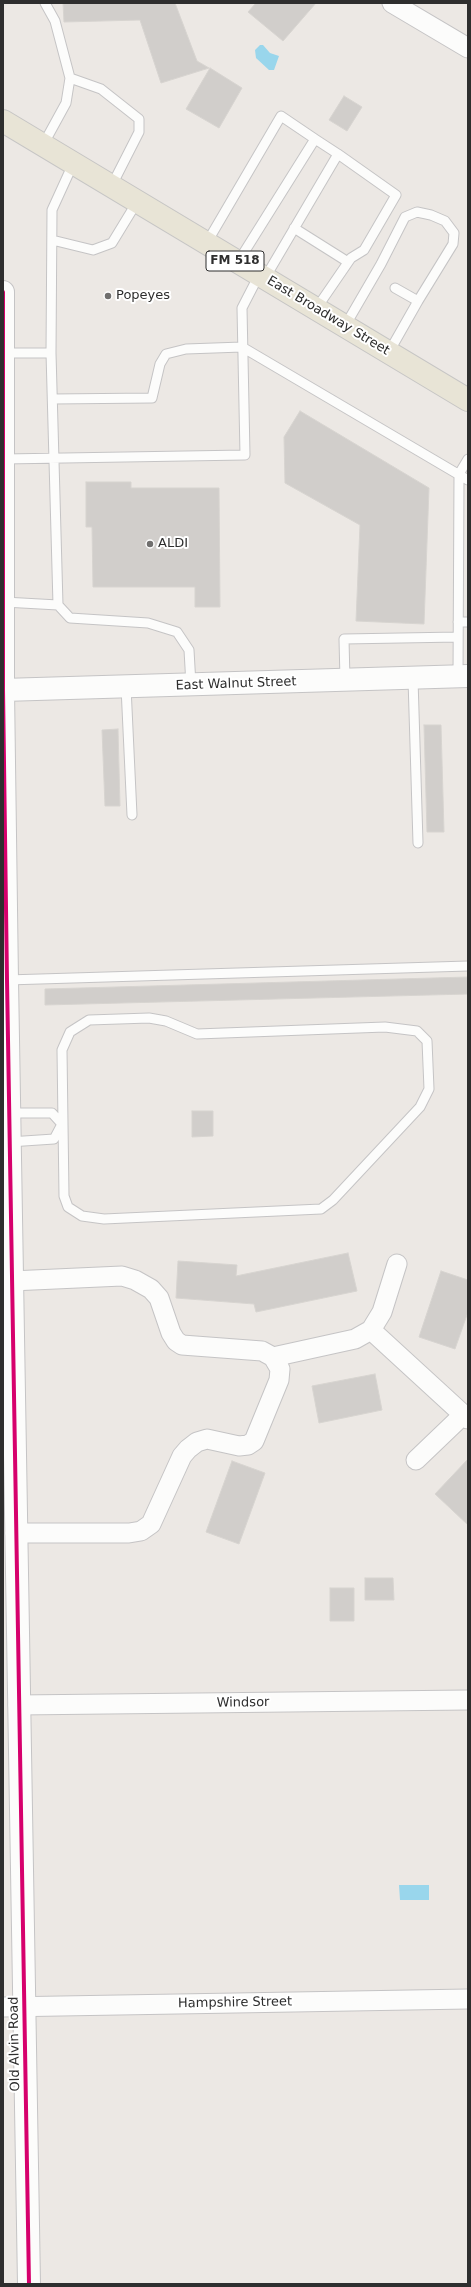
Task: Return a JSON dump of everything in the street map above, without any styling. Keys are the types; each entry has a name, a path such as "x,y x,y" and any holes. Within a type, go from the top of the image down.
{"main road":[{"name":"East Broadway Street","path":"3,121 468,400"}],"street":[{"path":"392,3 468,48"},
{"name":"Old Alvin Road","path":"3,292 3,690 5,928 7,980 5,1017 9,1113 29,2284"},
{"name":"East Walnut Street","path":"3,690 126,688 463,677"},
{"path":"273,1357 355,1339 371,1330 382,1312 397,1264"},
{"path":"11,1281 122,1276 135,1280 151,1289 159,1298 171,1333 176,1341 182,1345 262,1351 273,1357 280,1369 278,1380 254,1441 248,1445 239,1446 207,1438 188,1449 182,1456 151,1524 141,1531 129,1533 15,1533"},
{"path":"371,1330 466,1417 416,1460"},
{"name":"Windsor","path":"18,1705 468,1700"},
{"name":"Hampshire Street","path":"3,2007 468,1999"}],"lane":[{"path":"43,145 66,103 70,78 55,21 45,3"},
{"path":"70,78 101,89 139,119 139,132 111,187"},
{"path":"206,244 281,116 396,195 364,250 348,262 316,309"},
{"path":"238,262 316,139"},
{"path":"4,458 245,455 242,308 294,228 338,154"},
{"path":"73,164 52,210 51,353 58,605 70,618 148,623 177,632 189,650 191,685"},
{"path":"52,240 93,250 112,243 137,202"},
{"path":"345,326 381,264 405,217 417,212 431,214 445,222 454,233 453,244 389,352"},
{"path":"294,228 348,262"},
{"path":"395,288 418,301"},
{"path":"52,399 152,398 160,364 166,354 186,349 242,346 468,480"},
{"path":"4,352 51,353"},
{"path":"463,677 458,637 459,474 468,460"},
{"path":"4,602 58,605"},
{"path":"458,622 468,622"},
{"path":"345,681 344,638 458,637"},
{"path":"413,679 418,843"},
{"path":"126,688 132,815"},
{"path":"7,980 468,966"},
{"path":"9,1113 52,1113 62,1124 64,1196 68,1207 82,1216 104,1219 321,1209 333,1200 420,1107 429,1089 427,1041 417,1031 385,1027 197,1034 166,1021 149,1018 89,1020 70,1032 62,1050 62,1124 54,1139 9,1142"}],"water":[{"path":"260,45 263,45 270,53 279,56 274,70 269,70 256,58 255,50"},
{"path":"399,1885 429,1885 429,1900 400,1900"}],"building":[{"path":"63,3 175,3 197,61 209,68 161,83 140,20 64,22"},
{"path":"256,3 316,3 283,41 248,12"},
{"path":"210,68 242,88 219,128 186,109"},
{"path":"344,96 362,107 347,131 329,120"},
{"path":"300,411 429,488 424,624 356,621 360,525 285,483 284,437"},
{"path":"86,482 131,482 131,488 219,488 220,607 195,607 195,587 93,587 92,527 86,527"},
{"path":"424,725 441,725 444,832 427,832"},
{"path":"118,729 120,806 105,806 102,730"},
{"path":"468,977 468,994 45,1005 45,989"},
{"path":"192,1111 213,1111 213,1136 192,1137"},
{"path":"348,1253 357,1291 256,1312 254,1304 176,1298 178,1261 237,1265 236,1276"},
{"path":"441,1271 468,1280 468,1312 455,1349 419,1337"},
{"path":"375,1374 382,1410 319,1423 312,1386"},
{"path":"468,1459 468,1525 435,1494"},
{"path":"232,1461 265,1473 239,1544 206,1532"},
{"path":"365,1578 393,1578 394,1600 365,1600"},
{"path":"330,1588 354,1588 354,1621 330,1621"}],"cycle path":[{"path":"3,292 3,690 29,2284"}],"place":[{"name":"Popeyes","path":"108,296"},
{"name":"ALDI","path":"150,544"}]}
